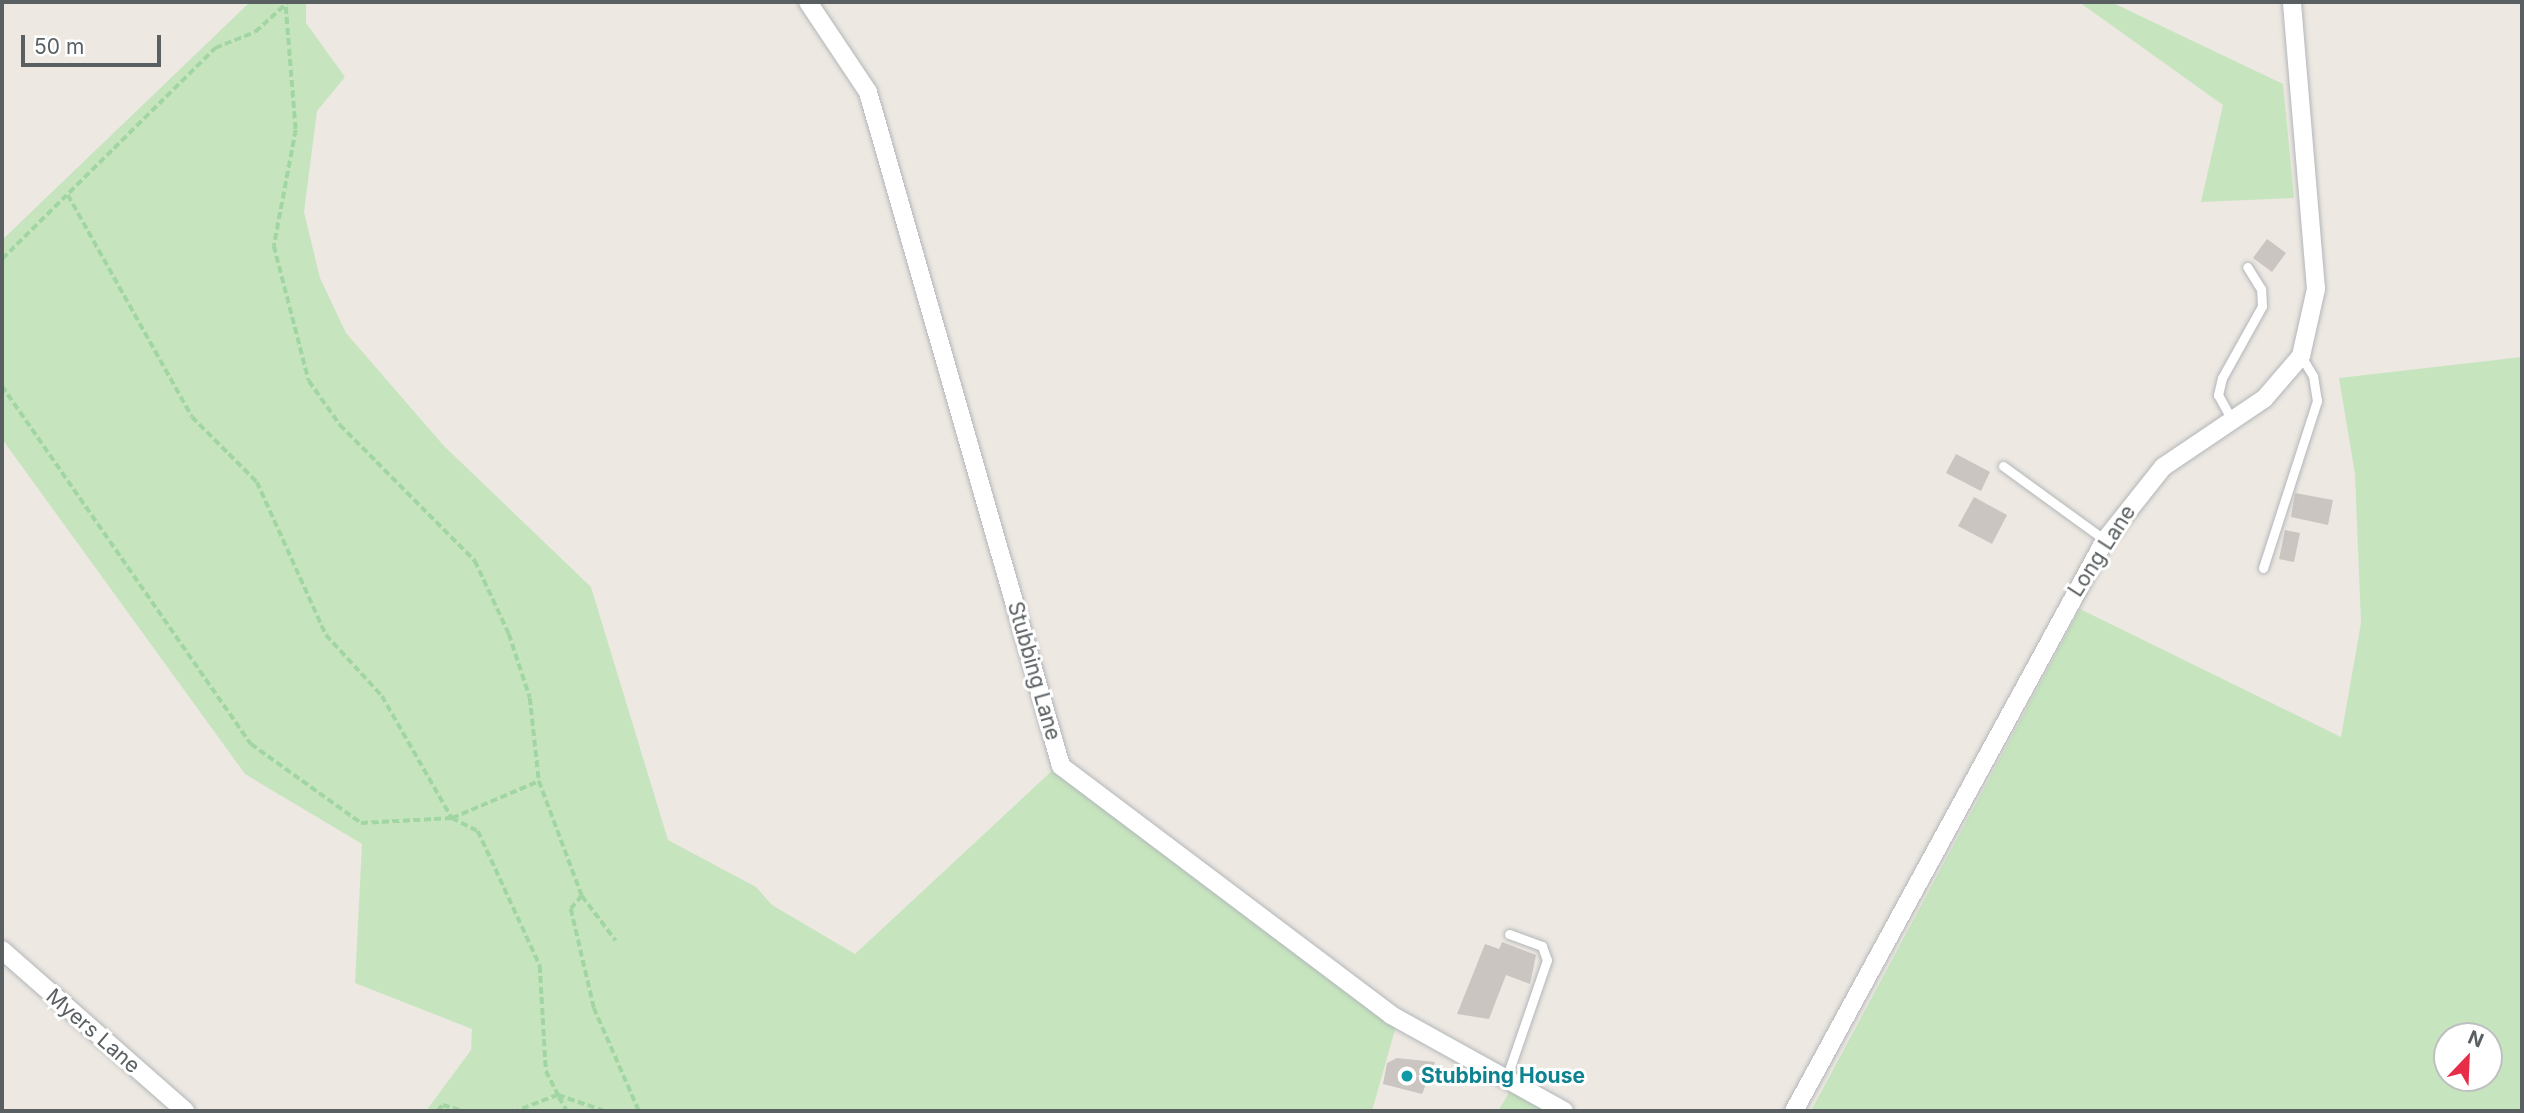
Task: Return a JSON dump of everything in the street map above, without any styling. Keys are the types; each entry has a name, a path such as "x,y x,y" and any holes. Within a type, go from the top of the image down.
{"street":[{"name":"Stubbing Lane","path":"808,2 868,92 1061,766 1391,1015 1564,1111"},
{"name":"Long Lane","path":"1794,1111 2105,540 2163,467 2264,399 2301,356 2316,289 2292,2"},
{"name":"Myers Lane","path":"2,950 185,1111"}],"lane":[{"path":"2232,420 2218,395 2222,378 2262,306 2261,289 2246,267"},
{"path":"2263,568 2317,401 2314,376 2301,356"},
{"path":"2003,466 2105,540"},
{"path":"1506,1079 1547,960 1542,946 1509,934"}],"path":[{"path":"2,260 215,48 256,32 287,4"},
{"path":"287,4 296,130 274,246 309,381 340,425 475,561 509,634 530,698 539,781 582,896 616,941"},
{"path":"68,195 192,417 257,482 326,635 382,696 452,818 478,831 541,966 546,1071 567,1111"},
{"path":"2,386 251,744 361,822 452,818 539,781"},
{"path":"582,896 572,909 594,1008 639,1111"},
{"path":"517,1111 558,1095 605,1111"},
{"path":"437,1111 443,1105 463,1111"}],"green space":[{"path":"250,2 306,2 306,23 345,77 317,111 304,212 320,278 346,333 444,446 591,587 668,840 756,887 772,905 855,954 1055,768 1396,1026 1372,1111 426,1111 471,1050 472,1029 355,983 362,844 245,774 2,439 2,240"},
{"path":"2079,2 2111,2 2283,84 2294,198 2201,202 2223,105"},
{"path":"2522,357 2522,1111 1811,1111 2080,609 2341,737 2361,623 2355,474 2339,378"},
{"path":"1512,1088 1549,1111 1498,1111"}],"building":[{"path":"2267,239 2286,253 2272,272 2253,258"},
{"path":"1956,454 1990,472 1981,491 1946,473"},
{"path":"2295,493 2333,500 2328,525 2291,517"},
{"path":"1974,497 2007,515 1992,544 1958,526"},
{"path":"2285,530 2300,533 2294,562 2279,559"},
{"path":"1502,942 1536,955 1530,984 1506,975 1489,1019 1457,1014 1485,944 1499,949"},
{"name":"Stubbing House","path":"1397,1058 1435,1062 1422,1094 1383,1084 1387,1063"}],"place":[{"name":"Stubbing House","path":"1407,1076"}]}
